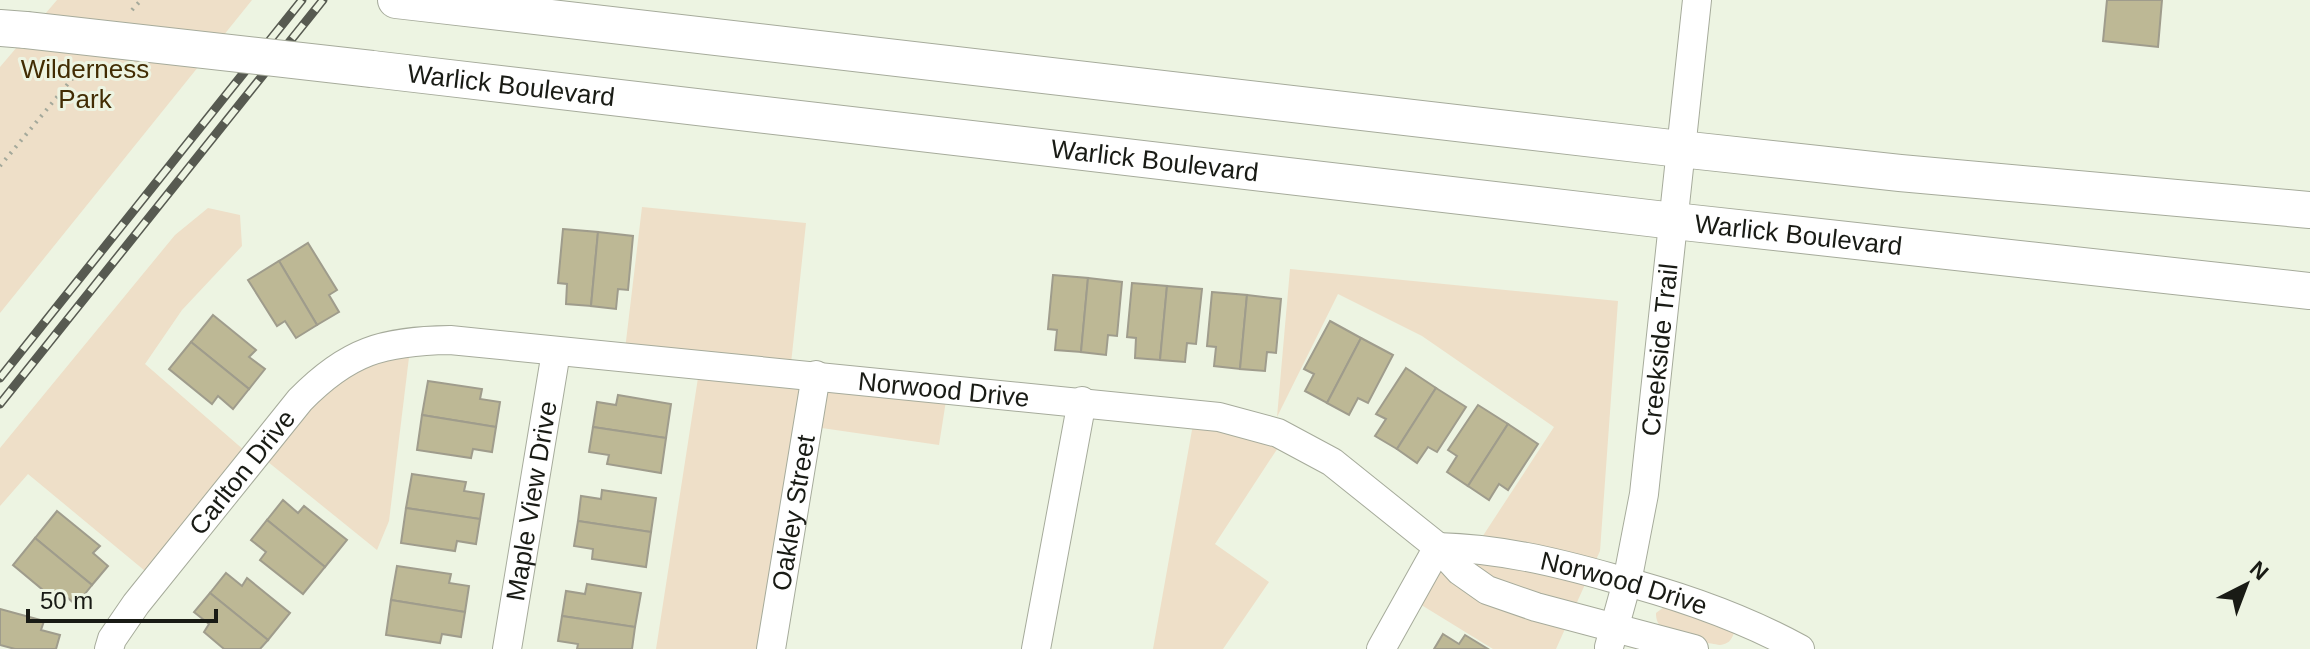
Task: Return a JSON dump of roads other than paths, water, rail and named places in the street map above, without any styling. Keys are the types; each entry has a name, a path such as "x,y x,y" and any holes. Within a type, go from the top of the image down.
{"main road":[{"path":"410,2 1680,149 1900,173 2310,210"},
{"name":"Warlick Boulevard","path":"13,29 1674,221 2310,291"}],"street":[{"name":"Creekside Trail","path":"1612,637 1627,582 1644,494 1697,0"},
{"name":"Norwood Drive","path":"411,341 450,340 1219,417 1278,433 1332,462 1438,547 1460,571 1487,590 1612,637 1694,649"},
{"name":"Carlton Drive","path":"109,649 112,639 136,604 300,400 322,377 370,349 411,341"},
{"name":"Maple View Drive","path":"507,649 556,352"},
{"name":"Oakley Street","path":"771,649 816,375"},
{"path":"1036,649 1082,401"},
{"name":"Norwood Drive","path":"1438,547 1475,548 1533,556 1627,582 1712,608 1759,627 1800,649"},
{"path":"1381,649 1438,547"}],"railway":[{"path":"0,378 302,0"},
{"path":"0,404 323,0"}],"park label":[{"name":"Wilderness Park","path":"85,84"}]}
